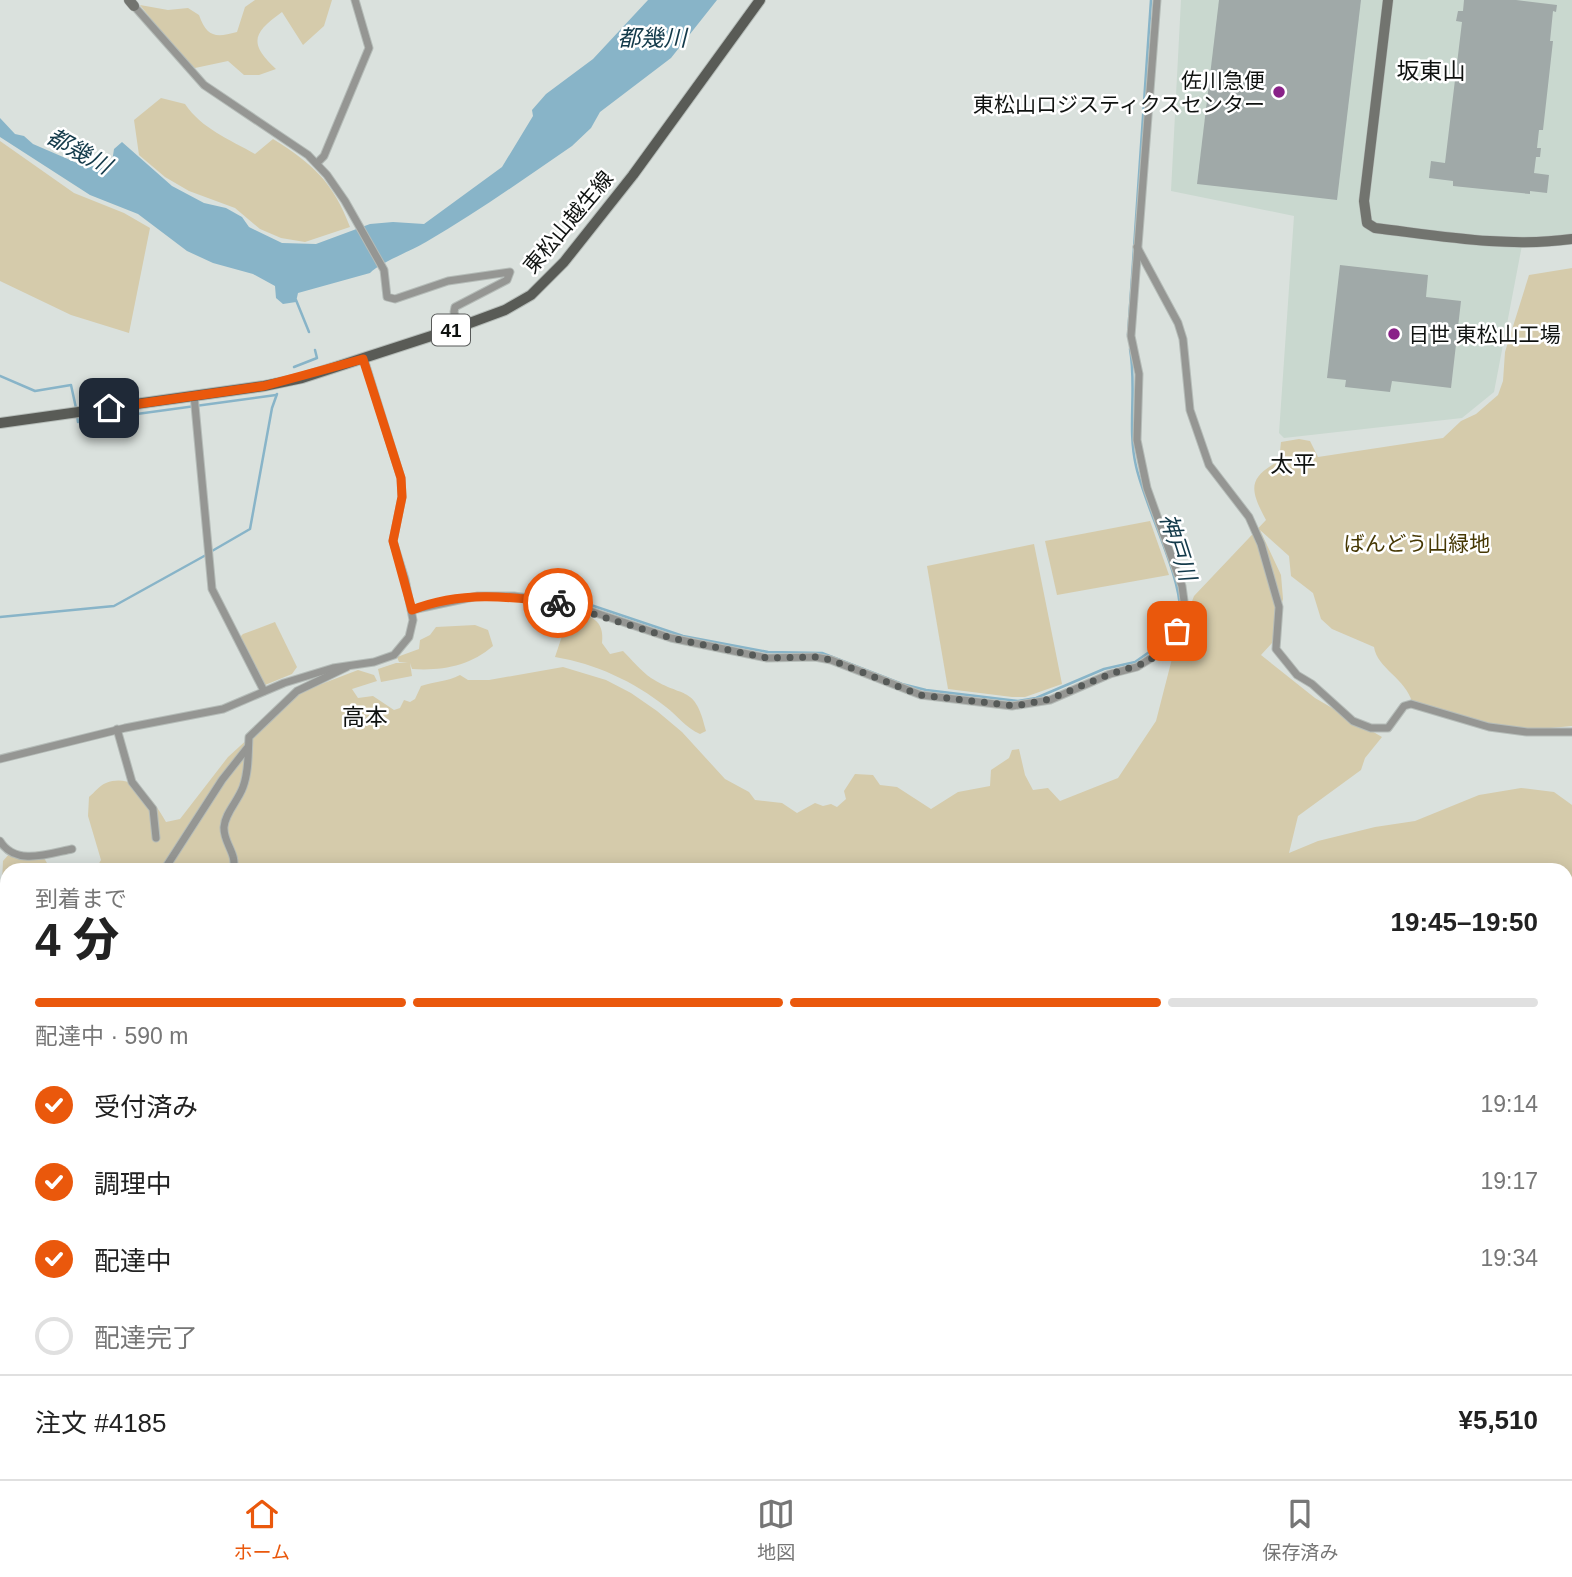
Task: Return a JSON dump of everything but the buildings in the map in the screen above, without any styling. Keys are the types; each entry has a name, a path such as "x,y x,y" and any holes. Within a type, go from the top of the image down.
{"main road":[{"name":"東松山越生線","path":"0,423 277,384 363,359 520,303 549,279 633,175 760,0"}],"street":[{"path":"317,163 324,156 369,48 355,0"},
{"path":"412,610 478,596 514,596 569,604 671,638 767,658 815,657 831,660 920,695 1016,706 1050,699 1110,674 1145,663 1164,650 1185,608 1182,586 1147,488 1136,440 1139,374 1131,336 1157,0"},
{"path":"1388,0 1364,201 1367,223 1375,228 1511,243 1572,239"},
{"path":"132,3 204,85 317,163 345,201 383,270 386,295 391,299 448,281 510,272 508,280 455,307 458,327"},
{"path":"1137,247 1178,323 1183,339 1190,410 1209,464 1249,517 1261,544 1279,607 1275,641 1281,657 1297,675 1312,684 1361,726 1388,728 1401,710 1411,704 1489,727 1527,732 1572,732"},
{"path":"0,759 117,729 223,709 302,677 374,662 400,650 412,629 412,610 393,541 402,497 401,478 363,359"},
{"path":"194,395 212,589 264,691"},
{"path":"233,863 234,855 225,840 224,828 226,818 244,785 249,737 253,730 297,691 331,677 348,666"},
{"path":"117,729 129,775 153,809 156,838"},
{"path":"168,863 222,780 248,747"},
{"path":"0,841 6,851 16,856 72,849"}],"shaded area":[{"path":"1181,0 1572,0 1572,234 1523,240 1494,392 1462,418 1284,438 1279,433 1294,216 1171,191"}],"green space":[{"path":"255,0 332,0 324,26 303,45 282,12 265,26 260,32 258,45 276,69 259,75 244,75 228,61 195,68 180,55 140,5 168,10 188,8 199,15 209,32 223,35 237,32 245,7"},
{"path":"161,98 185,104 208,127 255,154 273,139 287,148 329,186 350,227 305,242 281,238 260,229 235,208 189,191 165,177 139,155 134,120"},
{"path":"0,141 74,193 124,213 150,228 129,333 71,315 0,281"},
{"name":"ばんどう山緑地","path":"1572,268 1572,726 1529,730 1492,725 1412,702 1404,687 1380,661 1374,647 1332,629 1321,619 1313,593 1291,576 1289,556 1260,530 1281,575 1283,599 1272,643 1261,655 1315,698 1382,737 1365,758 1361,770 1298,816 1289,853 1318,841 1375,827 1415,821 1479,795 1521,788 1554,792 1572,805 1572,863 99,863 101,860 88,816 89,797 102,785 116,781 135,785 156,806 166,822 180,819 228,757 298,693 358,670 374,675 377,681 352,689 358,698 373,696 394,710 400,708 404,700 410,702 415,699 421,686 460,675 468,680 489,680 563,667 606,680 657,711 682,732 725,779 749,792 755,800 782,803 797,813 815,803 837,807 846,799 844,791 855,774 873,775 880,785 897,787 931,809 958,792 990,786 991,770 1009,758 1012,750 1019,749 1025,775 1033,790 1048,788 1060,801 1118,778 1156,721 1175,647 1194,596 1266,520 1257,501 1254,486 1261,473 1279,461 1281,442 1299,439 1310,441 1318,457 1443,438 1461,421 1476,414 1498,395 1503,381 1505,352 1529,275"},
{"path":"1150,521 1169,575 1057,595 1045,541"},
{"path":"1034,544 1062,684 1025,697 948,689 927,566"},
{"path":"570,612 584,614 595,620 601,629 602,643 610,654 623,651 651,678 692,699 702,716 706,731 700,734 695,731 653,698 614,675 555,657"},
{"path":"275,622 297,667 292,674 265,685 240,637"},
{"path":"475,625 488,630 493,646 484,653 465,663 445,668 412,669 410,663 412,676 381,682 378,669 396,663 408,663 399,662 397,657 419,649 420,640 430,635 436,627"},
{"path":"40,851 47,863 3,863 10,853"}],"water":[{"name":"都幾川","path":"648,0 717,0 671,58 600,112 591,128 572,146 482,208 426,242 370,273 298,293 296,302 283,304 276,298 275,286 253,274 213,263 187,251 138,214 90,195 0,137 0,118 15,134 24,136 33,144 77,163 102,168 112,162 114,149 122,142 172,186 204,203 226,208 242,217 249,227 282,243 316,244 370,224 424,224 502,167 533,116 532,110 546,94 593,59"}],"waterway":[{"name":"神戸川","path":"1128,335 1151,0"},
{"path":"296,300 309,332"},
{"name":"神戸川","path":"1130,349 1133,378 1133,452 1175,581 1180,614"},
{"path":"294,367 317,358 315,350"},
{"path":"0,376 35,391 71,385 76,408"},
{"path":"212,551 250,529 272,408 277,394"},
{"path":"77,415 78,422 276,395"},
{"path":"0,617 114,606 206,555"},
{"name":"神戸川","path":"564,596 683,636 768,652 822,653 902,684 926,690 1018,701 1036,698 1104,669 1135,662 1162,643 1176,624"}],"way so far":[{"path":"558,603 569,604 671,638 767,658 815,657 831,660 920,695 1016,706 1050,699 1110,674 1137,667 1164,650 1177,631"}],"place":[{"name":"佐川急便 東松山ロジスティクスセンター","path":"1279,92"},
{"name":"日世 東松山工場","path":"1394,334"}],"district":[{"name":"坂東山","path":"1431,71"},
{"name":"太平","path":"1293,464"},
{"name":"高本","path":"365,717"}],"route":[{"path":"109,408 264,386 302,378 363,359 401,478 402,497 393,541 412,610 478,596 514,596 558,603"}]}
